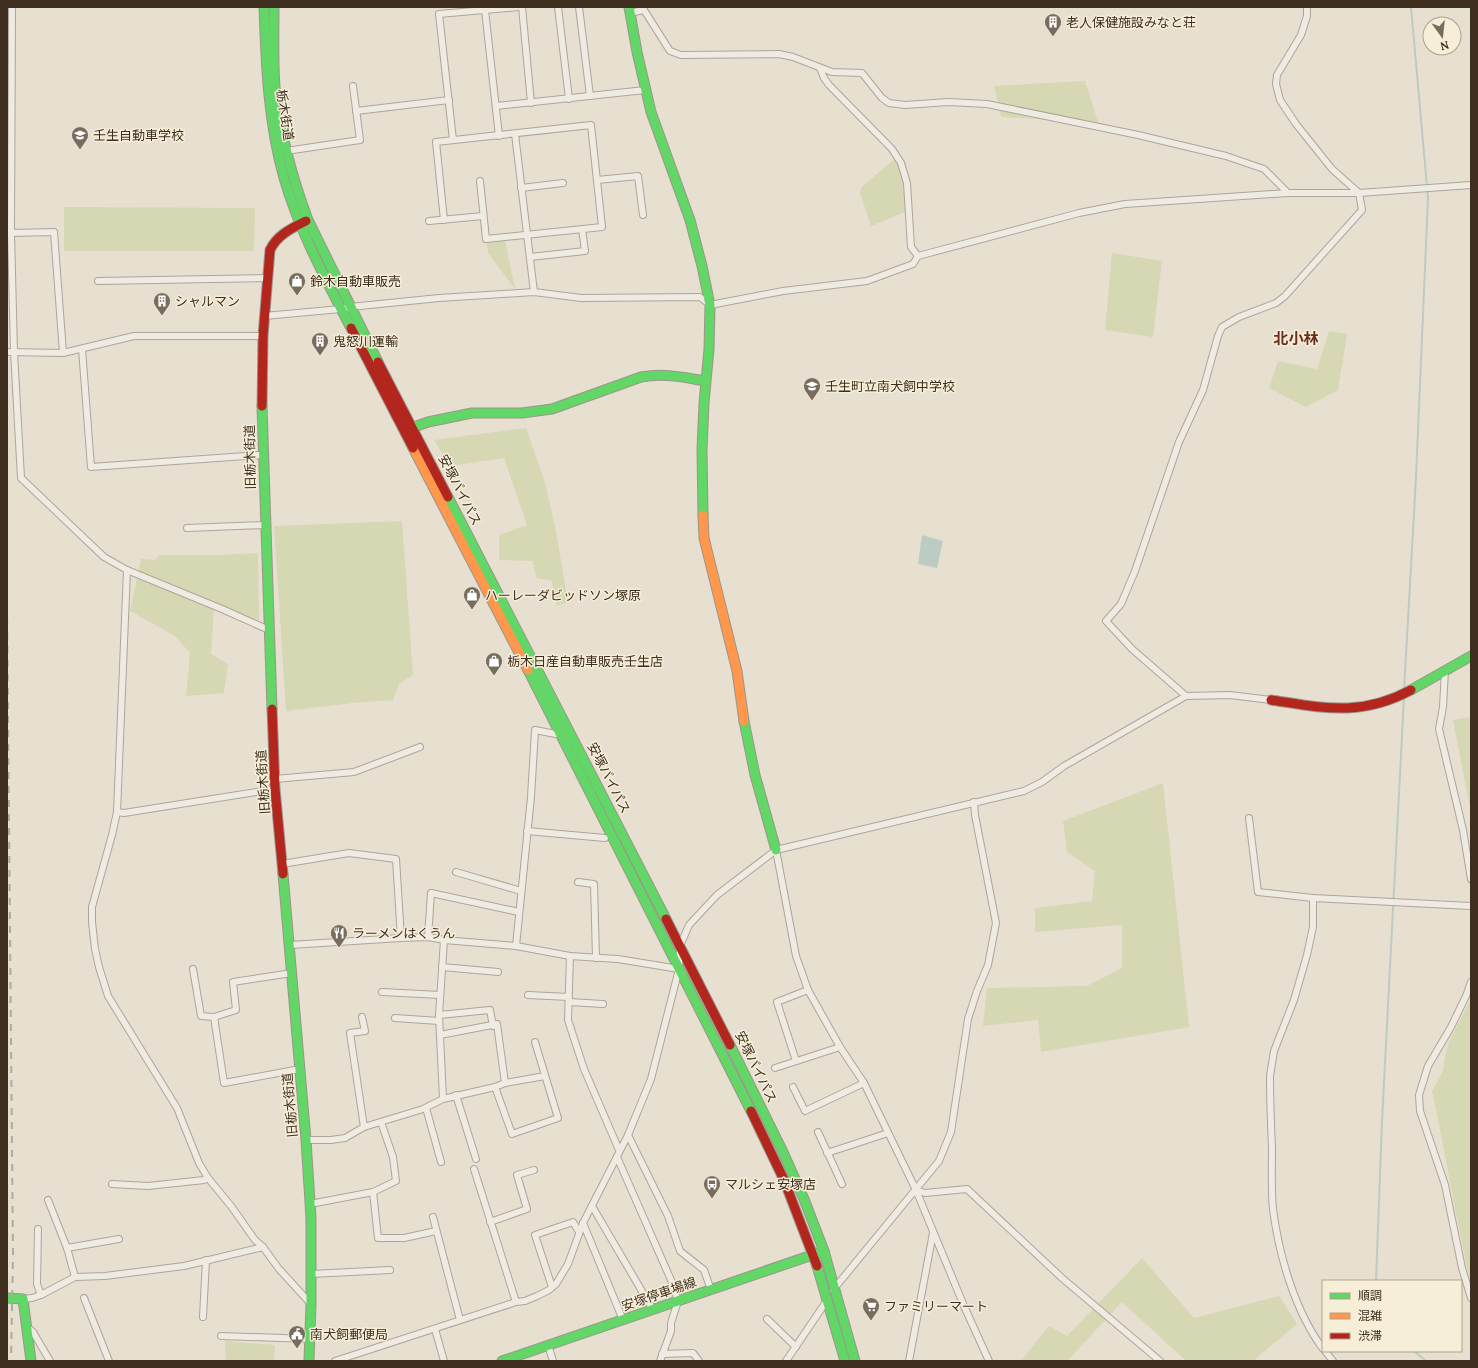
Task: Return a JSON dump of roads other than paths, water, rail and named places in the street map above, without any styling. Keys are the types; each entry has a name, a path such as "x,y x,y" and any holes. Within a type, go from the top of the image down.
{"main road":[{"name":"栃木街道","path":"264,7 266,76 272,125 284,178 304,222"},
{"name":"栃木街道","path":"274,7 275,84 280,123 286,151 300,199 304,222"},
{"path":"629,10 645,90 660,139 695,235 710,305 702,495 704,538 737,671 755,775 776,850"},
{"name":"旧栃木街道","path":"304,222 280,235 272,244 268,258 263,336 263,456 275,789 290,945 310,1204 311,1304 309,1361"},
{"name":"安塚バイパス","path":"304,222 346,308 680,946 782,1150 804,1199 824,1251 855,1361"},
{"path":"409,428 449,416 472,412 536,412 552,409 653,374 666,374 706,381"},
{"name":"安塚バイパス","path":"409,428 773,1155 794,1202 813,1255 828,1299 846,1361"},
{"path":"1271,700 1346,709 1372,706 1393,699 1471,656"},
{"name":"安塚停車場線","path":"502,1361 522,1358 548,1345 824,1251"},
{"path":"7,1298 23,1299 31,1361"}],"street":[{"path":"12,7 11,233 14,352 21,478 104,557 127,570 269,630"},
{"path":"453,140 439,14 518,7"},
{"path":"522,7 531,103"},
{"path":"558,7 569,99"},
{"path":"580,7 590,96"},
{"path":"1186,696 1132,649 1106,621 1121,604 1135,572 1179,442 1203,390 1218,336 1222,327 1239,317 1276,303 1285,296 1362,210 1359,193 1332,169 1296,124 1280,100 1276,84 1276,75 1301,35 1307,16 1308,7"},
{"path":"485,10 500,136"},
{"path":"629,10 644,10 670,51 675,54 779,54 793,56 832,72 862,73 882,98 889,103 905,105 948,102 987,104 1138,135 1226,156 1264,170 1288,194"},
{"path":"820,68 829,85 892,149 901,163 907,183 911,247 918,256"},
{"path":"286,151 360,140 353,86"},
{"path":"496,106 645,90"},
{"path":"356,111 448,100"},
{"path":"444,220 436,142 591,125 602,226 486,239 480,181"},
{"path":"515,134 534,292"},
{"path":"597,180 638,176 644,215"},
{"path":"521,188 563,183"},
{"path":"264,316 439,298 534,292 581,298 700,297 710,305 783,291 867,281 913,264 918,256 1079,213 1125,204 1288,194 1359,193 1471,185"},
{"path":"429,221 483,216"},
{"path":"530,257 585,251 582,229"},
{"path":"11,233 54,232 63,353"},
{"path":"98,280 267,278"},
{"path":"7,352 45,354 63,353 134,336 263,336"},
{"path":"82,349 91,467 258,455 263,456"},
{"path":"187,528 266,525"},
{"path":"127,570 117,812 112,836 92,907 92,922 103,983 110,1001 154,1069 177,1108 199,1164 208,1178 231,1206 255,1240 263,1247 279,1268 311,1304"},
{"path":"1445,670 1443,707 1439,730 1463,830 1471,879"},
{"path":"335,1361 516,1302 525,1301 537,1296 556,1284 568,1264 582,1223 628,1135 651,1079 679,968 680,946 689,925 717,895 776,850 1028,789 1042,782 1064,766 1186,696 1230,695 1271,700"},
{"path":"516,946 536,730 562,735"},
{"path":"275,779 354,772 420,747"},
{"path":"117,812 124,813 275,789"},
{"path":"786,1361 828,1299 835,1286 940,1161 951,1132 968,1019 974,998 988,965 996,923 975,815 974,802"},
{"path":"1249,818 1258,892 1313,898 1471,906"},
{"path":"527,831 605,838"},
{"path":"776,850 796,956 808,990 840,1047 864,1083 916,1190 964,1306 989,1361"},
{"path":"282,864 349,853 396,859 401,938"},
{"path":"456,872 521,892"},
{"path":"578,882 594,884 596,958"},
{"path":"428,937 431,893 519,912"},
{"path":"1313,898 1313,927 1301,979 1272,1060 1270,1076 1272,1187 1277,1234 1289,1280 1299,1307 1322,1347"},
{"path":"290,945 428,937 444,940 516,946 570,956 618,959 679,968"},
{"path":"443,1099 439,1018 444,940"},
{"path":"570,956 568,1020 584,1069 619,1150"},
{"path":"442,967 498,972"},
{"path":"193,969 201,1016 214,1017 236,1010 233,982 292,973"},
{"path":"1471,982 1451,1028 1428,1066 1419,1095 1420,1111 1445,1185 1462,1268 1471,1298"},
{"path":"796,1061 777,1002 808,990"},
{"path":"382,992 440,995"},
{"path":"528,995 604,1004"},
{"path":"395,1018 439,1018 490,1010 493,1026"},
{"path":"214,1017 224,1083 300,1069"},
{"path":"362,1017 365,1031 350,1033 364,1127"},
{"path":"440,1035 493,1026 497,1024 505,1083"},
{"path":"495,1087 512,1134 558,1118 535,1042"},
{"path":"775,1068 840,1047"},
{"path":"306,1140 331,1140 345,1138 364,1127 426,1108 443,1099 495,1087 505,1083 545,1076"},
{"path":"793,1087 805,1111 864,1083"},
{"path":"456,1095 476,1159"},
{"path":"426,1108 441,1162"},
{"path":"310,1204 373,1192 396,1181 394,1157 381,1122"},
{"path":"818,1132 842,1184"},
{"path":"828,1153 888,1133"},
{"path":"628,1135 668,1216 680,1251 704,1270 711,1290"},
{"path":"617,1157 671,1280 678,1301 671,1331 660,1361"},
{"path":"474,1169 516,1302"},
{"path":"490,1222 527,1209 517,1175 534,1170"},
{"path":"112,1184 148,1186 204,1180 208,1178"},
{"path":"916,1190 925,1193 967,1189 1062,1278 1160,1361"},
{"path":"373,1192 378,1238 404,1238 436,1231"},
{"path":"48,1200 67,1248 75,1277"},
{"path":"592,1206 653,1310"},
{"path":"432,1217 460,1320"},
{"path":"552,1287 535,1235 573,1222 579,1232"},
{"path":"582,1223 623,1320"},
{"path":"38,1229 37,1284 41,1295"},
{"path":"909,1361 933,1232"},
{"path":"67,1248 119,1239"},
{"path":"23,1299 41,1295 75,1277 105,1276 184,1266 263,1247"},
{"path":"203,1317 206,1260"},
{"path":"311,1274 390,1270"},
{"path":"84,1298 109,1361"},
{"path":"767,1318 796,1347"},
{"path":"26,1326 33,1332 50,1361"},
{"path":"435,1329 444,1361"},
{"path":"221,1336 310,1339"},
{"path":"548,1345 553,1361"},
{"path":"1326,1352 1333,1361"},
{"path":"662,1354 693,1353 699,1361"}],"waterway":[{"path":"1404,691 1416,477 1428,198 1411,7"},
{"path":"1376,1280 1382,1121 1404,697"},
{"path":"1415,1352 1426,1361"}],"railway":[{"path":"7,604 13,1255 11,1361"}],"place":[{"name":"老人保健施設みなと荘","path":"1053,37"},
{"name":"壬生自動車学校","path":"80,150"},
{"name":"鈴木自動車販売","path":"297,296"},
{"name":"シャルマン","path":"162,316"},
{"name":"鬼怒川運輸","path":"320,356"},
{"name":"壬生町立南犬飼中学校","path":"812,401"},
{"name":"ハーレーダビッドソン塚原","path":"472,610"},
{"name":"栃木日産自動車販売壬生店","path":"494,676"},
{"name":"ラーメンはくうん","path":"339,948"},
{"name":"マルシェ安塚店","path":"712,1199"},
{"name":"ファミリーマート","path":"871,1321"},
{"name":"南犬飼郵便局","path":"297,1349"}],"district":[{"name":"北小林","path":"1296,338"}]}
